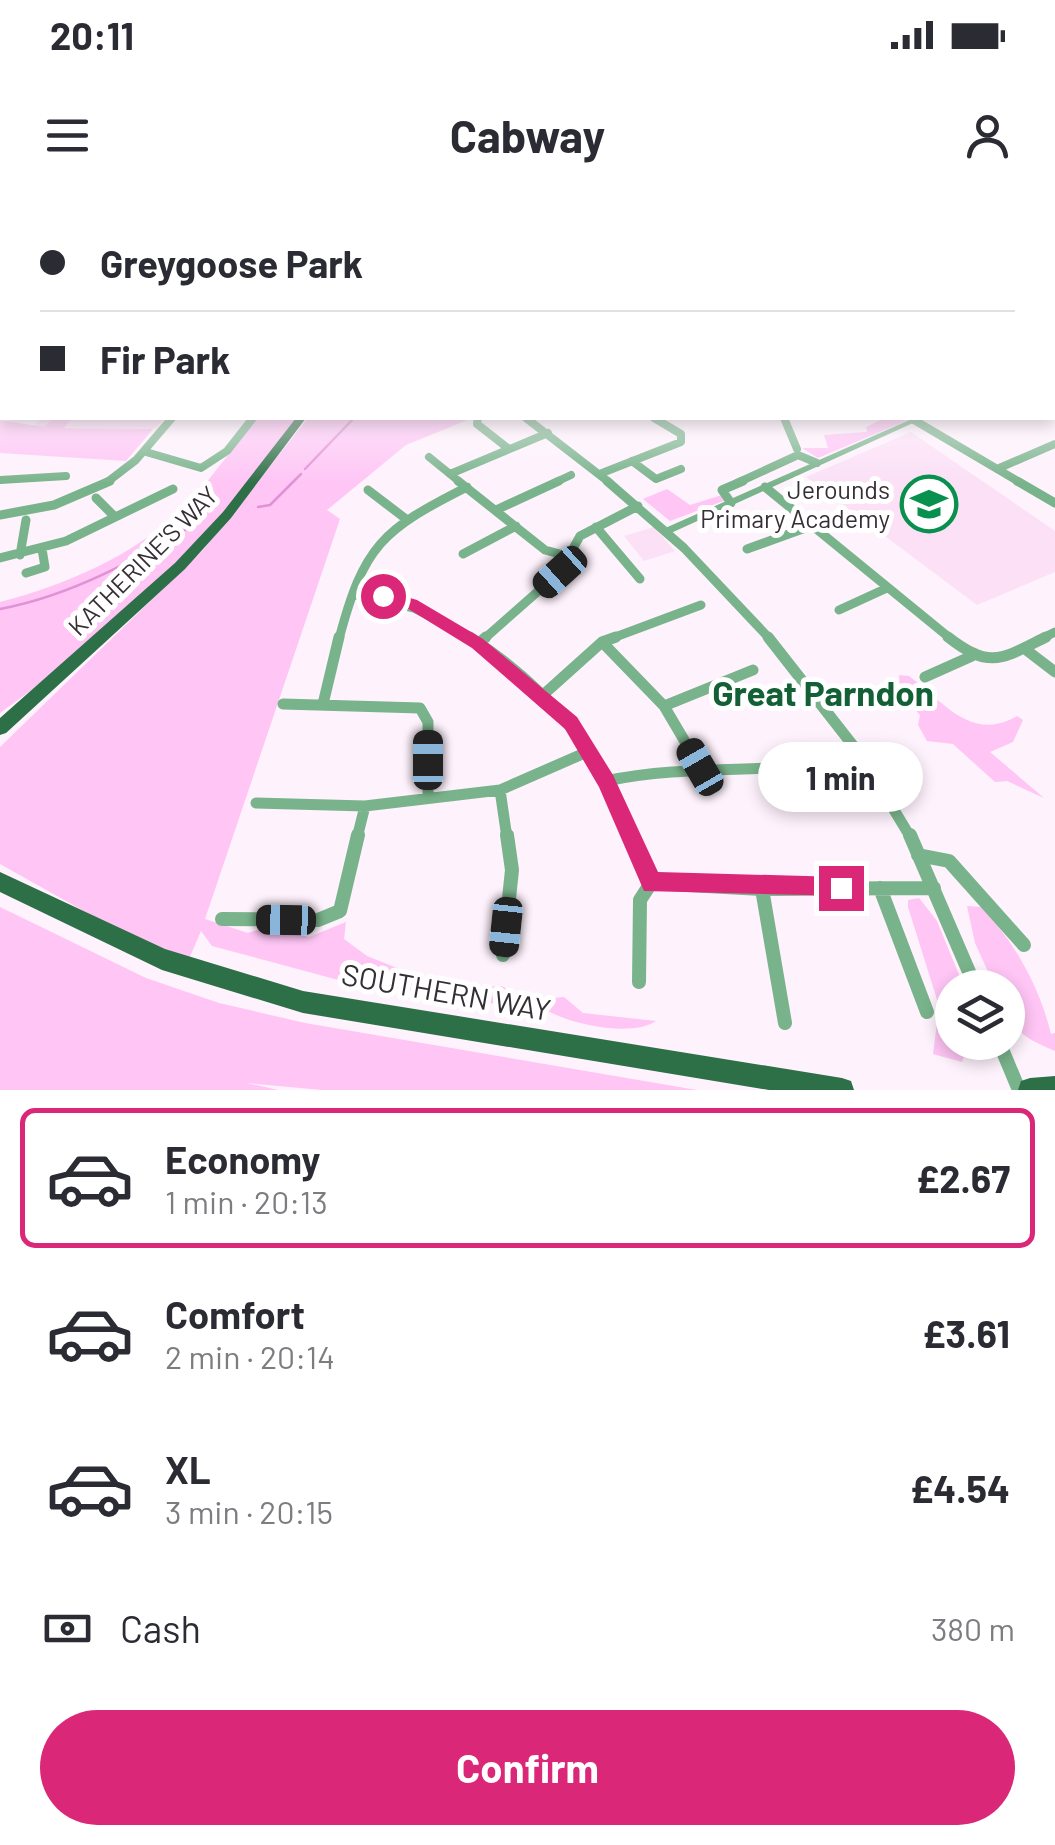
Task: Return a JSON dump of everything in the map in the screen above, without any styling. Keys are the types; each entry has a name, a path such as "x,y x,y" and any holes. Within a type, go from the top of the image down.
{"main road":[{"name":"KATHERINE'S WAY","path":"2,728 200,545 299,420"},
{"name":"SOUTHERN WAY","path":"0,882 162,959 302,1002 842,1090"},
{"path":"1030,1090 1055,1088"}],"street":[{"path":"0,516 78,498 126,472 170,420"},
{"path":"146,452 167,453 191,468 205,468 218,460 251,420"},
{"path":"529,420 602,473 667,532 804,680 881,788 934,888 968,970"},
{"path":"602,473 683,438 657,420"},
{"path":"785,420 797,450"},
{"path":"667,532 915,420"},
{"path":"919,420 1055,504"},
{"path":"477,421 508,450"},
{"path":"450,474 548,433"},
{"path":"996,469 1055,444"},
{"path":"731,502 722,490 798,455 816,463"},
{"path":"429,457 545,550 566,556"},
{"path":"632,461 656,479 681,469"},
{"path":"496,510 572,475"},
{"path":"0,480 66,476"},
{"path":"322,704 354,594 373,548 406,519 467,487"},
{"path":"764,487 972,656 1000,660 1055,632"},
{"path":"0,558 42,549 172,489"},
{"path":"368,490 406,519"},
{"path":"96,498 114,516"},
{"path":"478,644 560,572 572,544 638,506"},
{"path":"20,555 26,520"},
{"path":"463,554 516,526"},
{"path":"747,549 811,526"},
{"path":"596,527 640,579"},
{"path":"26,573 45,567 42,549"},
{"path":"839,610 887,588"},
{"path":"354,594 412,604 478,644 543,695 571,723 606,781 652,883"},
{"path":"543,695 602,642 701,606"},
{"path":"602,642 664,706 700,767"},
{"path":"1026,649 1055,672"},
{"path":"925,678 972,656"},
{"path":"664,706 753,670"},
{"path":"282,704 420,708 428,722 428,798"},
{"path":"256,803 365,806 500,790 588,752"},
{"path":"606,781 700,767 749,772 818,765"},
{"path":"500,790 512,870 503,956"},
{"path":"222,919 318,920 340,911 365,806"},
{"path":"918,855 949,861 1024,945"},
{"path":"652,883 762,889 934,888"},
{"path":"639,982 640,900 652,883"},
{"path":"880,888 927,1012"},
{"path":"762,889 784,1023"},
{"path":"1006,1060 1019,1090"}],"shaded area":[{"path":"0,420 44,427 52,420 70,420 64,428 153,429 126,461 0,453"},
{"path":"40,420 164,420 153,429 32,427"},
{"path":"257,420 297,420 233,502 162,578 85,648 0,713 0,602 53,586 130,549 195,496"},
{"path":"306,420 468,420 406,445 327,510 340,519 205,919 248,933 267,927 309,937 346,922 344,939 367,956 450,989 501,986 535,1000 564,997 583,1013 656,1021 633,1028 603,1027 550,1012 342,981 212,946 201,931 189,959 123,933 0,864 0,747 203,550"},
{"path":"881,420 908,420 818,458 802,448 828,448 824,435 867,432 866,427"},
{"name":"Jerounds Primary Academy","path":"911,432 1055,531 1055,572 977,605 806,477"},
{"path":"667,489 690,505 722,495 726,500 670,521 643,499"},
{"path":"654,527 675,551 644,561 624,536"},
{"path":"899,675 909,676 958,716 972,722 1001,723 1017,716 1023,720 1013,742 990,752 1044,798 1007,781 995,782 953,744 927,741 918,725 920,715 901,695"},
{"path":"919,898 937,921 957,970 935,970 935,993 908,907 908,900"},
{"path":"967,906 982,907 1015,951 1033,982 1051,1034 1055,1033 1055,1051 1025,1036 1025,970 987,970 975,943"},
{"path":"0,907 146,978 219,1003 305,1023 697,1090 322,1090 247,1083 278,1090 0,1090"}],"waterway":[{"path":"305,469 352,420"},
{"path":"258,507 270,505 301,474"},
{"path":"0,609 80,585 203,519"}],"place":[{"name":"Jerounds Primary Academy","path":"929,504"}],"district":[{"name":"Great Parndon","path":"823,694"}],"route":[{"path":"383,596 412,604 478,644 543,695 571,723 606,781 635,854 652,883 762,889 841,888"}]}
